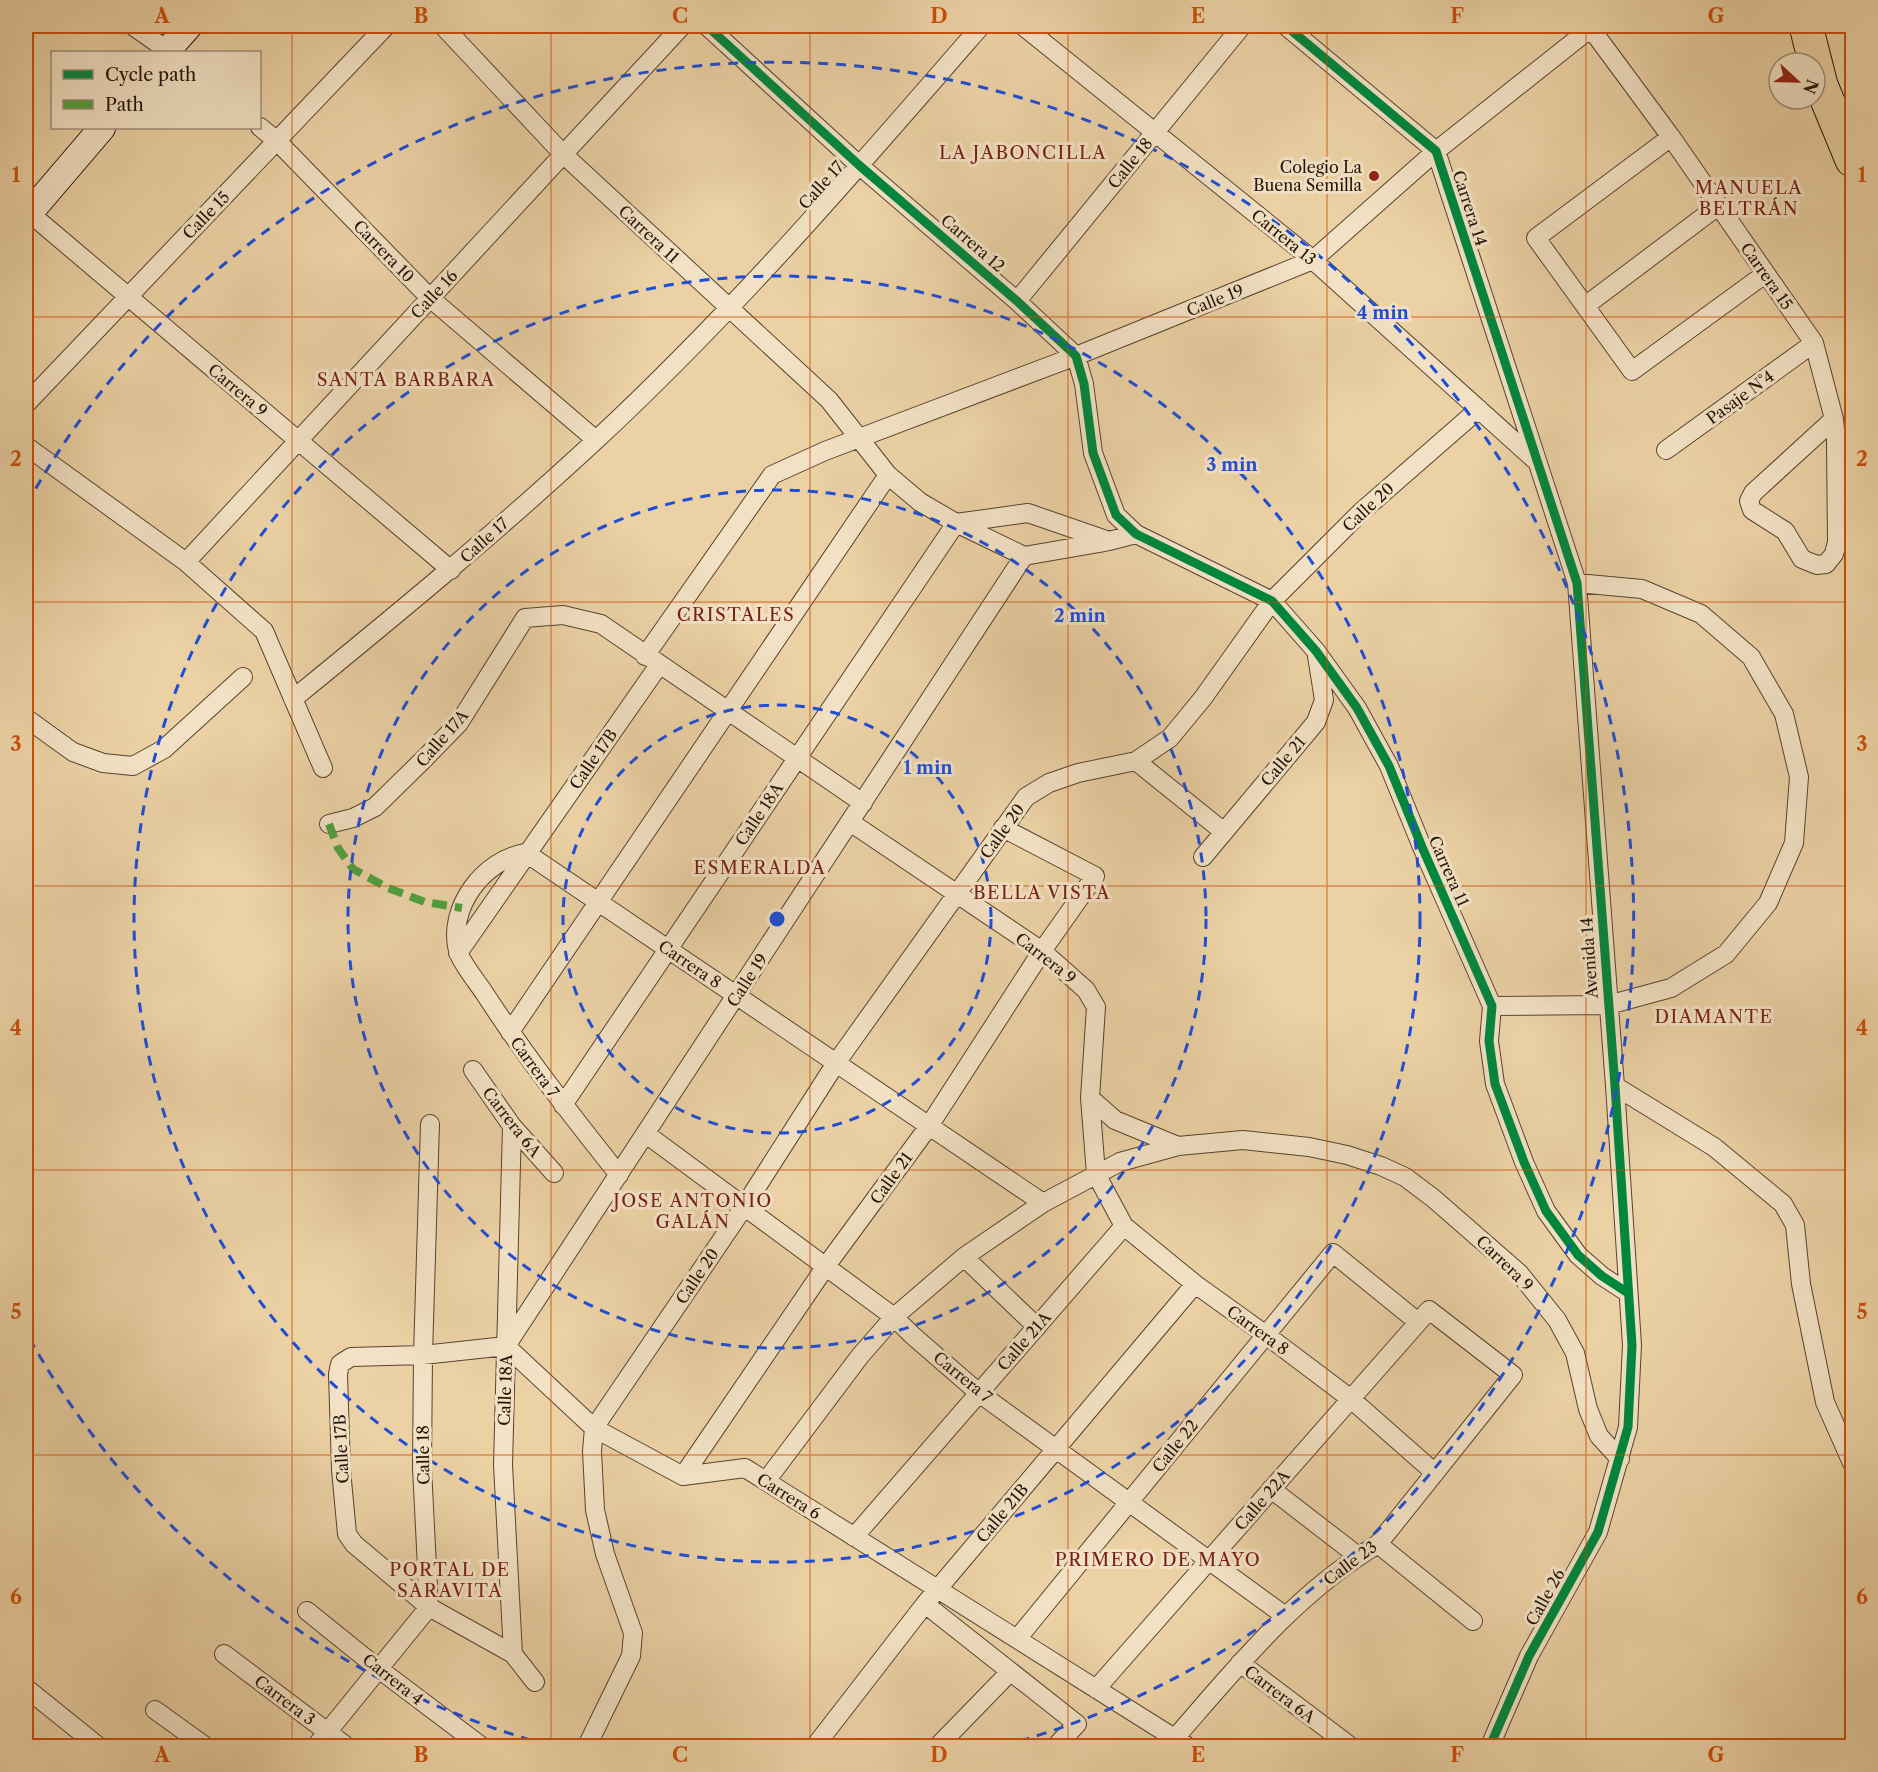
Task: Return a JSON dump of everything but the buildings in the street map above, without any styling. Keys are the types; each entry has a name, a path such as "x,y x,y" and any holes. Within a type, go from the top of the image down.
{"highway":[{"path":"1806,26 1821,85 1852,160"}],"street":[{"path":"133,26 167,51"},
{"path":"169,51 189,26"},
{"name":"Calle 15","path":"26,404 386,26"},
{"name":"Carrera 11","path":"444,26 563,154 829,400 888,475 920,502 956,523"},
{"name":"Calle 16","path":"186,562 682,26"},
{"name":"Carrera 12","path":"707,26 860,166 1017,301 1076,356"},
{"name":"Calle 17","path":"293,699 451,570 596,440 729,309 860,166 981,26"},
{"name":"Carrera 13","path":"1023,26 1313,260 1536,460"},
{"name":"Calle 18","path":"1017,301 1242,26"},
{"path":"1286,26 1436,151"},
{"name":"Calle 19","path":"772,475 825,451 1076,356 1313,260 1436,151 1593,26"},
{"name":"Carrera 15","path":"1593,26 1814,344 1834,419 1837,542 1834,554 1826,564 1816,565 1802,559 1785,531 1752,510 1749,501 1753,493 1834,419"},
{"name":"Carrera 10","path":"261,128 277,141 429,298 596,440"},
{"path":"26,213 101,129"},
{"path":"1671,137 1536,238 1632,371 1766,274"},
{"name":"Carrera 14","path":"1436,151 1536,460"},
{"path":"1585,306 1718,206"},
{"name":"Carrera 9","path":"26,213 451,570"},
{"name":"Pasaje N°4","path":"1666,450 1814,344"},
{"path":"1076,356 1084,384 1093,453 1116,515 1136,534"},
{"name":"Calle 20","path":"594,1428 744,1207 836,1063 1026,797 1049,783 1108,765 1136,761 1170,738 1203,698 1272,601 1361,512 1479,409"},
{"path":"26,446 186,562 264,631 323,768"},
{"name":"Avenida 14","path":"1536,460 1577,583 1632,1345 1628,1427 1620,1459"},
{"name":"Calle 17B","path":"526,853 772,475"},
{"path":"510,1032 888,475"},
{"path":"956,523 1028,513 1109,541"},
{"path":"956,523 1024,556 1136,534"},
{"name":"Calle 18A","path":"563,1105 956,523"},
{"name":"Carrera 11","path":"1136,534 1272,601 1316,651 1357,708 1389,766 1492,1006 1489,1041 1495,1084 1524,1162 1546,1211 1578,1255 1602,1276 1628,1293"},
{"name":"Calle 19","path":"506,1346 1024,556"},
{"path":"1492,1006 1608,1005 1671,988 1726,954 1768,903 1794,843 1799,777 1784,714 1750,657 1701,614 1642,589 1577,583"},
{"name":"Calle 17A","path":"329,824 353,818 375,807 459,723 525,618 563,615 601,624 652,660"},
{"name":"Calle 21","path":"1203,857 1316,722 1324,700 1316,651"},
{"path":"652,660 863,803"},
{"path":"26,718 73,752 103,764 133,766 164,749 243,677"},
{"path":"1136,761 1224,832"},
{"name":"Carrera 9","path":"850,822 1042,951 1086,990 1096,1007 1090,1098 1096,1174 1120,1162 1178,1146 1243,1140 1309,1147 1347,1155 1405,1177 1433,1198 1519,1273 1557,1320 1575,1353 1588,1408 1599,1436 1620,1459"},
{"name":"Calle 21","path":"683,1476 826,1266 929,1126 1042,951 1095,876 1003,828"},
{"path":"458,953 526,853"},
{"path":"458,953 457,930 462,908 477,880 497,862 512,855 526,853"},
{"name":"Carrera 8","path":"526,853 1043,1203"},
{"name":"Carrera 7","path":"458,953 510,1032 563,1105 619,1175"},
{"name":"Carrera 6A","path":"472,1070 512,1126 554,1173"},
{"path":"1615,1086 1714,1147 1783,1204 1795,1225 1801,1284 1825,1402 1852,1463"},
{"path":"1090,1098 1115,1120 1178,1146"},
{"name":"Calle 18","path":"429,1607 422,1468 430,1124"},
{"name":"Calle 18A","path":"512,1126 503,1465 513,1654"},
{"name":"Carrera 7","path":"646,1134 894,1317 979,1393 1284,1615"},
{"path":"766,1481 860,1356 894,1317 964,1257 1043,1203 1096,1174"},
{"name":"Carrera 8","path":"1096,1174 1124,1226 1195,1284 1351,1399 1435,1473"},
{"name":"Calle 21A","path":"854,1537 1124,1226"},
{"name":"Calle 22","path":"1017,1640 1333,1253 1423,1316"},
{"path":"964,1257 1037,1327"},
{"name":"Calle 21B","path":"815,1746 925,1604 1195,1284"},
{"name":"Calle 23","path":"1176,1744 1240,1663 1284,1615 1358,1556 1378,1544 1513,1376 1423,1316"},
{"name":"Calle 22A","path":"1096,1689 1423,1316"},
{"path":"423,1355 506,1346 594,1428 683,1476"},
{"name":"Calle 17B","path":"423,1355 351,1357 340,1364 338,1374 341,1470 347,1534 354,1544 429,1607"},
{"path":"587,1746 631,1656 633,1632 605,1554 595,1510 592,1451 594,1428"},
{"name":"Calle 26","path":"1490,1746 1529,1656 1598,1532 1620,1459"},
{"name":"Carrera 6","path":"683,1476 745,1468 1096,1689 1176,1744"},
{"path":"1271,1489 1358,1556"},
{"path":"1378,1544 1473,1621"},
{"path":"925,1604 1077,1724 1056,1746"},
{"path":"322,1739 429,1607 513,1654 534,1682"},
{"name":"Carrera 4","path":"307,1611 481,1746"},
{"name":"Carrera 3","path":"224,1654 322,1739 346,1746"},
{"name":"Carrera 6A","path":"1240,1663 1350,1746"},
{"path":"938,1746 1010,1672"},
{"path":"26,1688 98,1746"},
{"path":"155,1710 205,1746"}],"marked path":[{"path":"329,824 338,848 353,869 388,888 425,902 462,908"}],"cycle path":[{"path":"707,26 860,166 1017,301 1076,356 1084,384 1093,453 1116,515 1136,534 1272,601 1316,651 1357,708 1389,766 1492,1006 1489,1041 1495,1084 1524,1162 1546,1211 1578,1255 1602,1276 1628,1293"},
{"path":"1286,26 1436,151 1577,583 1632,1345 1628,1427 1598,1532 1529,1656 1490,1746"}],"place":[{"name":"Colegio La Buena Semilla","path":"1374,176"}],"district":[{"name":"LA JABONCILLA","path":"1023,153"},
{"name":"MANUELA BELTRÁN","path":"1749,198"},
{"name":"SANTA BARBARA","path":"406,380"},
{"name":"CRISTALES","path":"736,615"},
{"name":"ESMERALDA","path":"760,868"},
{"name":"BELLA VISTA","path":"1042,893"},
{"name":"DIAMANTE","path":"1714,1017"},
{"name":"JOSE ANTONIO GALÁN","path":"693,1211"},
{"name":"PRIMERO DE MAYO","path":"1158,1560"},
{"name":"PORTAL DE SARAVITA","path":"450,1580"}]}
